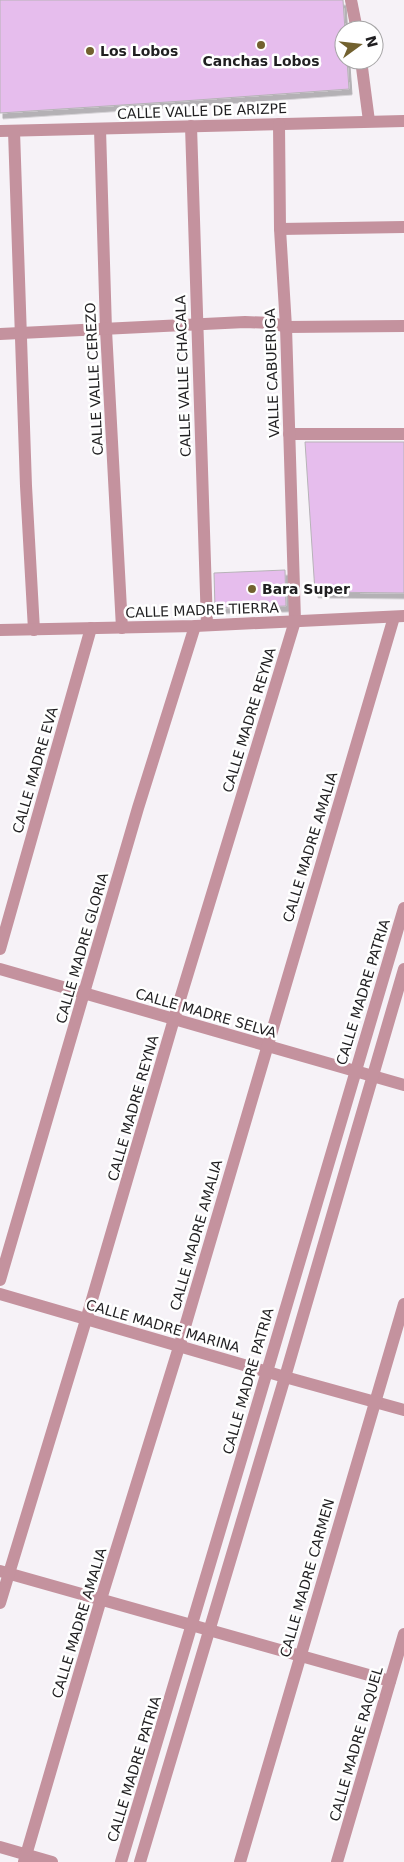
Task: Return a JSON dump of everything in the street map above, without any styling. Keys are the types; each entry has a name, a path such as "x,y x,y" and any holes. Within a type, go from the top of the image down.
{"street":[{"path":"351,0 355,20"},
{"path":"362,70 369,121"},
{"name":"CALLE VALLE DE ARIZPE","path":"0,131 404,121"},
{"name":"VALLE CABUERIGA","path":"279,124 280,229 286,327 296,621"},
{"name":"CALLE VALLE CHACALA","path":"191,126 201,626"},
{"name":"CALLE VALLE CEREZO","path":"100,129 106,330 122,628"},
{"path":"14,131 26,486 34,630"},
{"path":"280,229 404,227"},
{"path":"0,334 254,322 273,323 286,327 404,326"},
{"path":"289,434 404,434"},
{"name":"CALLE MADRE TIERRA","path":"0,630 201,626 399,616"},
{"name":"CALLE MADRE AMALIA","path":"25,1858 267,1046 399,616"},
{"name":"CALLE MADRE REYNA","path":"0,1603 4,1572 86,1320 174,1019 296,621"},
{"name":"CALLE MADRE GLORIA","path":"0,1280 138,808 201,626"},
{"name":"CALLE MADRE EVA","path":"0,949 91,628"},
{"name":"CALLE MADRE PATRIA","path":"121,1862 404,908"},
{"name":"CALLE MADRE SELVA","path":"0,969 404,1085"},
{"path":"140,1862 210,1632 404,969"},
{"name":"CALLE MADRE MARINA","path":"0,1294 178,1347 404,1410"},
{"name":"CALLE MADRE CARMEN","path":"240,1862 404,1304"},
{"path":"4,1572 210,1632 390,1681"},
{"name":"CALLE MADRE RAQUEL","path":"337,1862 404,1634"},
{"path":"0,1847 25,1858 52,1862"}],"building":[{"path":"0,0 343,0 344,20 334,20 334,70 348,70 349,89 0,113"},
{"path":"305,442 404,442 404,593 315,592"},
{"name":"Bara Super","path":"285,570 286,606 215,608 214,573"}],"place":[{"name":"Canchas Lobos","path":"261,45"},
{"name":"Los Lobos","path":"90,51"},
{"name":"Bara Super","path":"252,589"}]}
